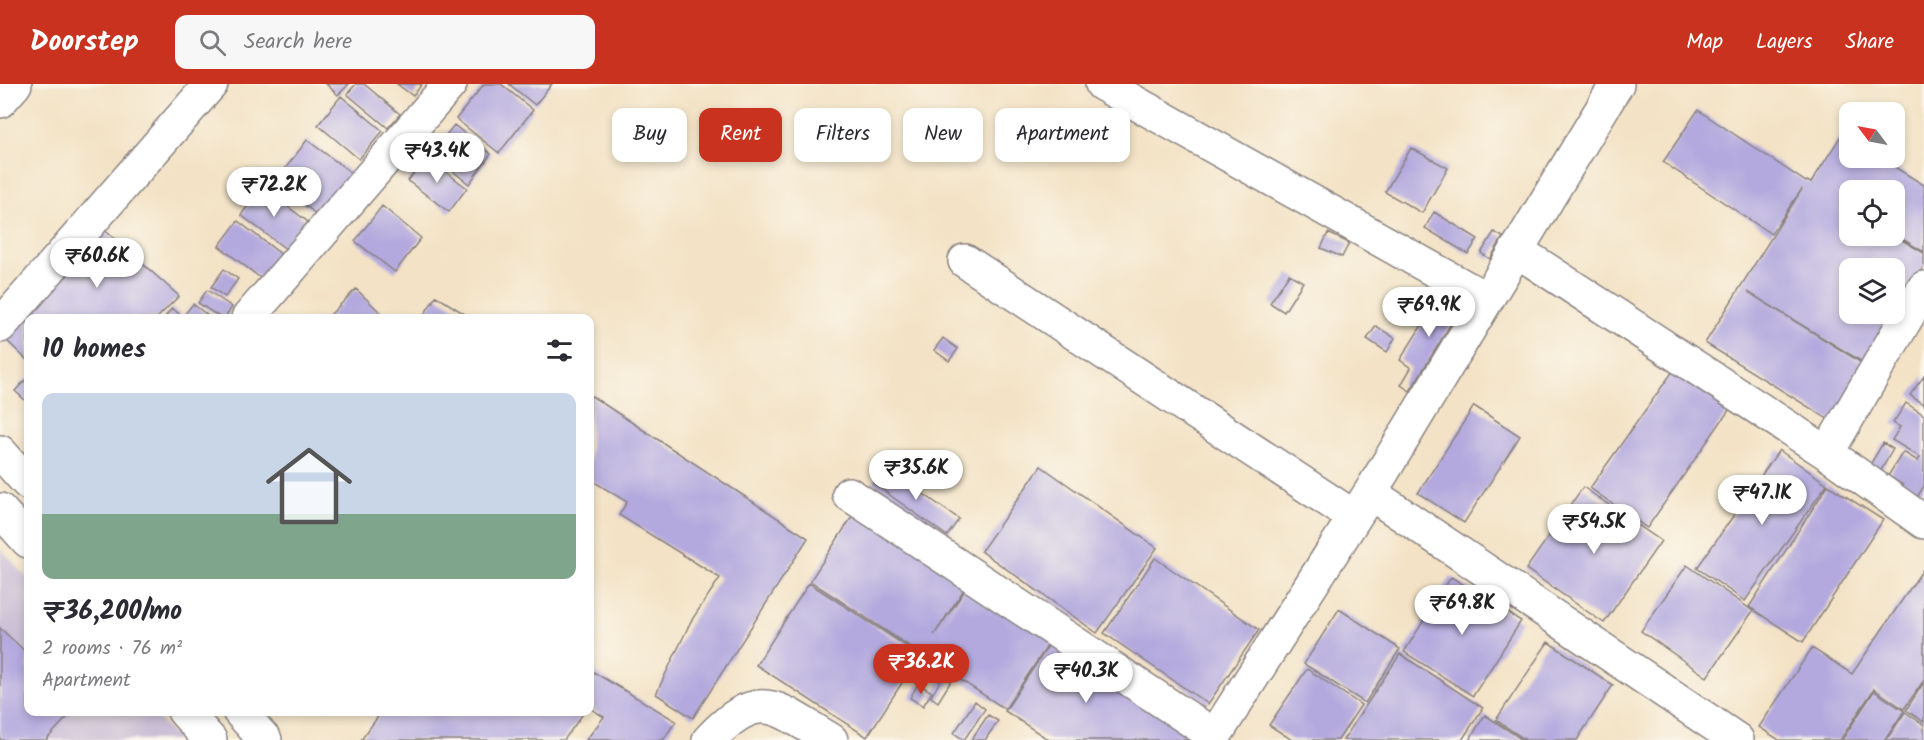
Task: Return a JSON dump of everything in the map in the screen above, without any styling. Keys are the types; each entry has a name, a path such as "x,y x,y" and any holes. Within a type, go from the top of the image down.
{"street":[{"path":"0,101 15,84"},
{"path":"0,326 211,84"},
{"path":"251,314 450,84"},
{"path":"1102,84 1486,299"},
{"path":"849,494 1214,738 1362,505 1617,84"},
{"path":"1516,250 1827,453 1924,522"},
{"path":"965,261 1362,505 1737,740"},
{"path":"1827,453 1924,288"},
{"path":"0,452 24,479"},
{"path":"709,740 723,725 747,710 763,705 783,711 831,740"},
{"path":"188,716 210,740"},
{"path":"243,716 265,740"}],"shaded area":[{"path":"0,548 24,575 24,716 156,716 178,740 0,740"}],"building":[{"path":"326,84 349,84 338,95"},
{"path":"356,84 364,84 400,114 388,128 347,94"},
{"path":"397,84 422,84 413,96"},
{"path":"484,84 501,84 533,110 499,153 456,119"},
{"path":"509,84 552,84 535,105"},
{"path":"341,96 383,131 359,159 318,125"},
{"path":"1698,110 1806,182 1811,183 1839,139 1839,168 1896,168 1924,185 1924,252 1905,241 1905,180 1839,180 1839,246 1905,246 1905,242 1924,253 1924,266 1905,296 1905,258 1839,258 1839,324 1888,324 1864,363 1748,292 1870,368 1836,424 1705,343 1802,189 1771,234 1663,162"},
{"path":"454,125 491,154 469,184 431,154"},
{"path":"307,140 353,174 320,217 275,182"},
{"path":"1411,148 1448,168 1422,213 1385,192"},
{"path":"426,157 467,188 449,212 408,181"},
{"path":"262,187 308,222 287,250 241,215"},
{"path":"382,206 421,238 395,272 355,241"},
{"path":"1434,212 1478,239 1468,254 1425,228"},
{"path":"238,221 282,255 263,280 219,246"},
{"path":"99,225 179,296 161,314 24,314 24,357 3,337"},
{"path":"1494,232 1503,237 1490,259 1481,253"},
{"path":"1328,233 1349,243 1342,257 1321,248"},
{"path":"224,269 238,279 225,297 211,287"},
{"path":"1289,274 1303,282 1284,312 1270,303"},
{"path":"356,289 382,314 331,314"},
{"path":"207,290 232,307 228,314 215,314 198,303"},
{"path":"1442,293 1463,304 1410,391 1401,385 1411,368 1400,360"},
{"path":"436,296 465,314 425,314"},
{"path":"193,304 206,314 185,314"},
{"path":"172,308 179,314 167,314"},
{"path":"1376,326 1395,338 1387,352 1367,339"},
{"path":"943,338 958,349 949,361 934,350"},
{"path":"1678,364 1734,403 1647,528 1590,488"},
{"path":"1924,376 1924,405 1910,395"},
{"path":"24,381 24,399 15,391"},
{"path":"594,398 808,538 693,718 656,694 691,621 720,578 619,515 627,502 594,482"},
{"path":"1906,403 1924,415 1924,486 1913,504 1897,494 1903,485 1888,476 1903,452 1918,461 1920,457 1892,440 1900,427 1893,423"},
{"path":"1474,406 1520,436 1464,523 1418,493"},
{"path":"1883,443 1893,449 1879,474 1868,468"},
{"path":"1779,450 1827,484 1745,601 1697,568"},
{"path":"884,466 959,519 947,536 873,483"},
{"path":"1041,466 1157,548 1097,633 981,551"},
{"path":"1828,485 1883,520 1803,642 1749,607"},
{"path":"1583,487 1661,541 1604,623 1526,569"},
{"path":"857,509 969,582 934,635 970,583 1052,639 1005,709 810,581"},
{"path":"1155,558 1259,630 1208,704 1104,633"},
{"path":"1687,565 1753,611 1707,677 1641,631"},
{"path":"1924,568 1924,680 1904,709 1874,689 1840,740 1779,740 1759,727 1812,648 1852,674"},
{"path":"1451,577 1521,621 1473,696 1404,652"},
{"path":"809,583 920,655 867,737 756,665"},
{"path":"1339,609 1400,649 1365,703 1304,664"},
{"path":"0,628 24,650 24,716 68,716 46,740 0,740"},
{"path":"1052,640 1192,733 1188,740 1049,740 1005,711"},
{"path":"1548,642 1613,685 1577,740 1526,740 1496,720"},
{"path":"1400,654 1483,708 1462,740 1343,740"},
{"path":"1307,669 1361,705 1338,740 1292,740 1269,725"},
{"path":"594,672 676,721 663,740 586,740 604,717 594,711"},
{"path":"943,676 951,681 938,702 931,697"},
{"path":"1924,682 1924,722 1906,710"},
{"path":"918,684 932,692 923,706 910,698"},
{"path":"1874,691 1904,711 1885,740 1842,740"},
{"path":"975,701 985,709 964,740 954,733"},
{"path":"1905,712 1924,725 1924,740 1886,740"},
{"path":"988,715 998,721 985,740 971,740"},
{"path":"1485,715 1523,740 1469,740"},
{"path":"378,716 581,716 564,740 361,740"}]}
